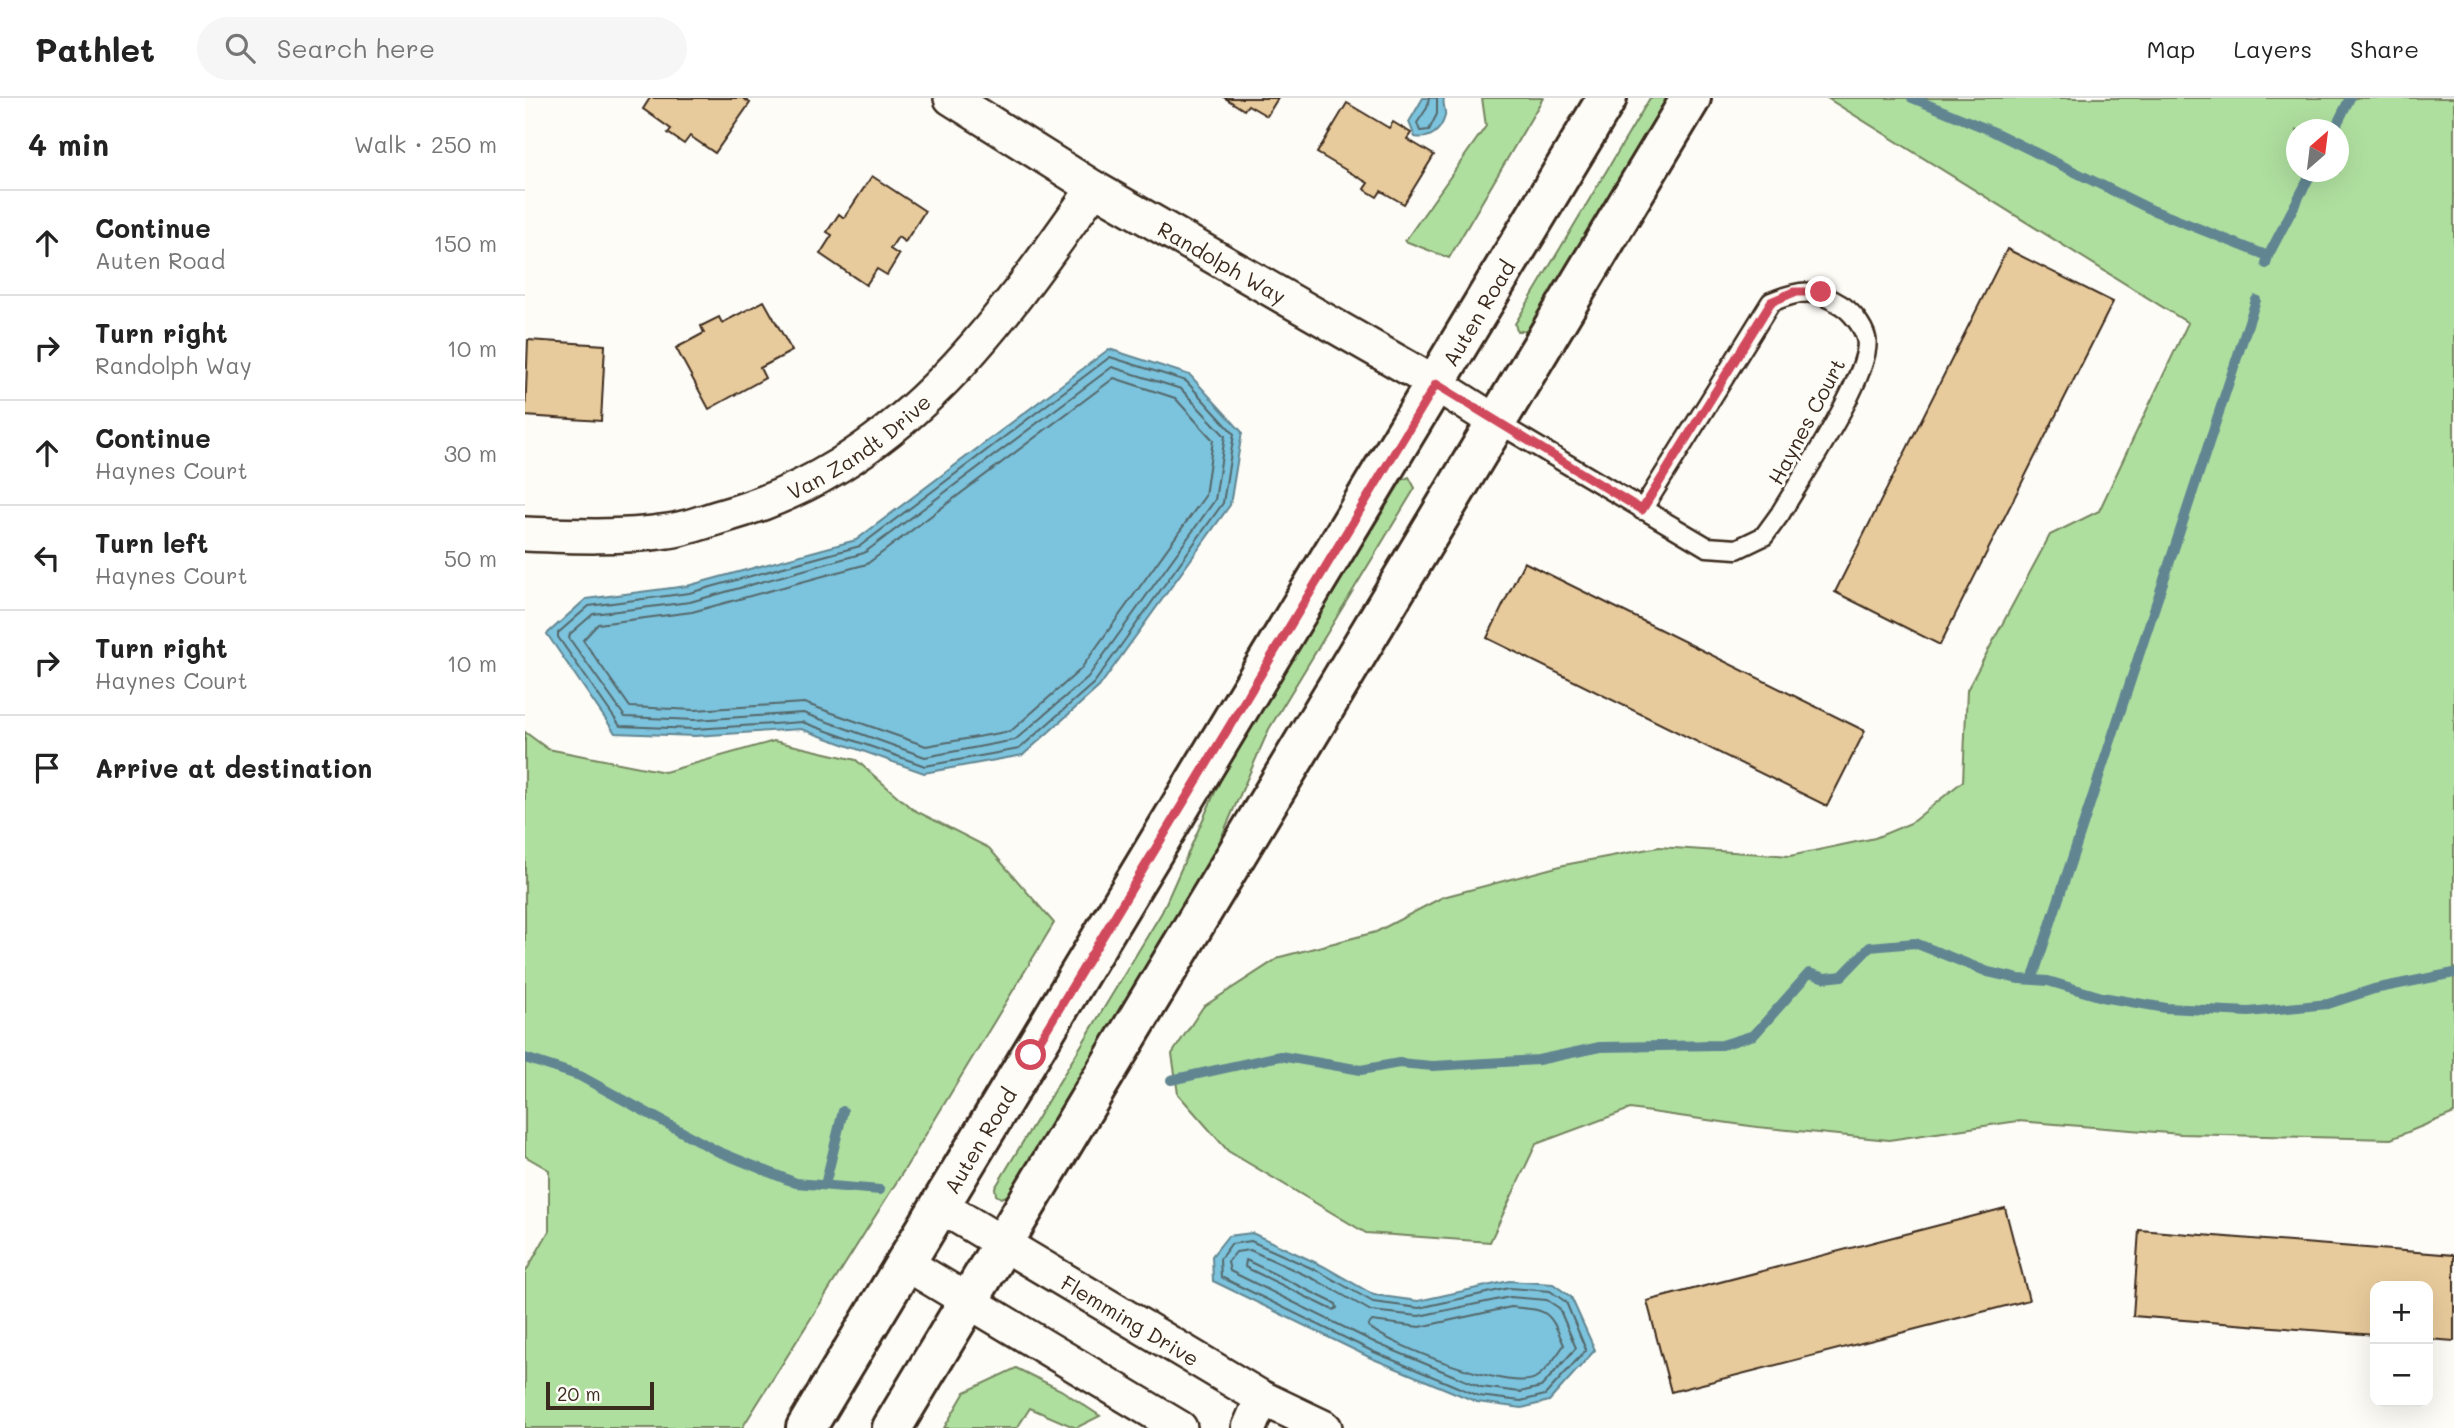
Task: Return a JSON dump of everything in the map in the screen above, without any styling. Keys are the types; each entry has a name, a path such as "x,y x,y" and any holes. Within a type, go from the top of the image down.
{"street":[{"name":"Randolph Way","path":"951,98 1094,188 1436,384 1496,422"},
{"name":"Auten Road","path":"806,1428 1607,98"},
{"path":"892,1428 1691,98"},
{"name":"Van Zandt Drive","path":"525,534 597,537 670,531 745,510 802,487 871,447 947,378 1004,314 1094,188"},
{"name":"Flemming Drive","path":"940,1206 1262,1398 1325,1428"},
{"path":"905,1263 1180,1428"},
{"path":"1249,1428 1262,1398"}],"lane":[{"name":"Haynes Court","path":"1496,422 1642,510 1707,547 1737,549 1764,536 1780,514 1862,374 1867,339 1850,311 1821,292 1794,292 1771,302 1642,510"}],"green space":[{"path":"1482,98 1543,98 1449,258 1405,241 1486,126"},
{"path":"1650,98 1667,98 1528,331 1517,331 1515,324"},
{"path":"1827,98 2454,98 2454,1113 2391,1139 2181,1134 2018,1121 1889,1140 1757,1127 1630,1109 1536,1144 1490,1242 1366,1233 1228,1151 1178,1094 1172,1054 1203,1007 1280,957 1376,932 1443,897 1564,865 1659,847 1790,856 1875,838 1911,823 1963,781 1967,690 2050,535 2099,511 2188,323"},
{"path":"1409,477 1415,488 1269,729 1203,879 1009,1195 1001,1198 996,1195 995,1188 1162,912 1223,774 1402,480"},
{"path":"525,732 548,749 665,772 774,741 856,760 912,809 989,848 1054,923 906,1167 742,1428 525,1428 525,1273 549,1231 549,1170 525,1156"},
{"path":"1016,1368 1061,1390 1100,1416 1076,1428 1030,1408 1017,1428 944,1428 965,1392"}],"water":[{"path":"1423,98 1444,98 1445,116 1434,133 1420,138 1415,137 1409,122"},
{"path":"1109,349 1190,375 1242,432 1230,505 1099,687 1023,755 924,773 801,729 695,736 615,733 547,634 586,599 687,586 856,540"},
{"path":"1252,1233 1323,1266 1374,1295 1418,1301 1509,1281 1553,1284 1571,1297 1595,1350 1549,1401 1522,1408 1477,1402 1371,1358 1213,1281 1212,1256 1228,1236"}],"building":[{"path":"650,98 743,98 750,103 715,153 690,136 684,144 668,133 671,129 643,109"},
{"path":"1225,98 1278,98 1267,116 1248,105 1244,110"},
{"path":"1347,103 1389,128 1393,122 1411,133 1407,139 1434,155 1404,204 1381,191 1377,197 1364,189 1368,183 1317,153"},
{"path":"872,176 925,211 905,242 898,237 890,249 899,255 887,275 877,269 866,285 820,254 832,235 827,232 839,214 844,218"},
{"path":"2007,249 2113,302 1940,645 1835,592"},
{"path":"764,301 792,351 760,368 765,378 709,409 676,348 704,333 701,326 719,317 722,323"},
{"path":"528,340 605,345 601,421 525,416"},
{"path":"1524,562 1865,731 1827,806 1487,638"},
{"path":"2005,1208 2029,1300 1671,1392 1647,1301"},
{"path":"2139,1230 2454,1255 2454,1341 2433,1339 2433,1281 2370,1281 2370,1335 2133,1316"}],"waterway":[{"path":"1912,98 1992,131 2152,210 2268,256 2266,264"},
{"path":"2340,119 2350,98"},
{"path":"2268,256 2307,182"},
{"path":"2032,980 2256,300"},
{"path":"1171,1080 1280,1056 1361,1070 1399,1063 1433,1066 1538,1060 1600,1047 1722,1045 1754,1035 1809,973 1825,978 1842,976 1870,947 1915,943 1988,972 2019,979 2048,981 2102,997 2166,1008 2249,1012 2328,1004 2374,989 2454,973"},
{"path":"525,1058 580,1076 717,1151 796,1183 880,1190"},
{"path":"825,1185 843,1111"}],"route":[{"path":"1031,1055 1436,384 1642,510 1771,302 1794,292 1821,292"}]}
